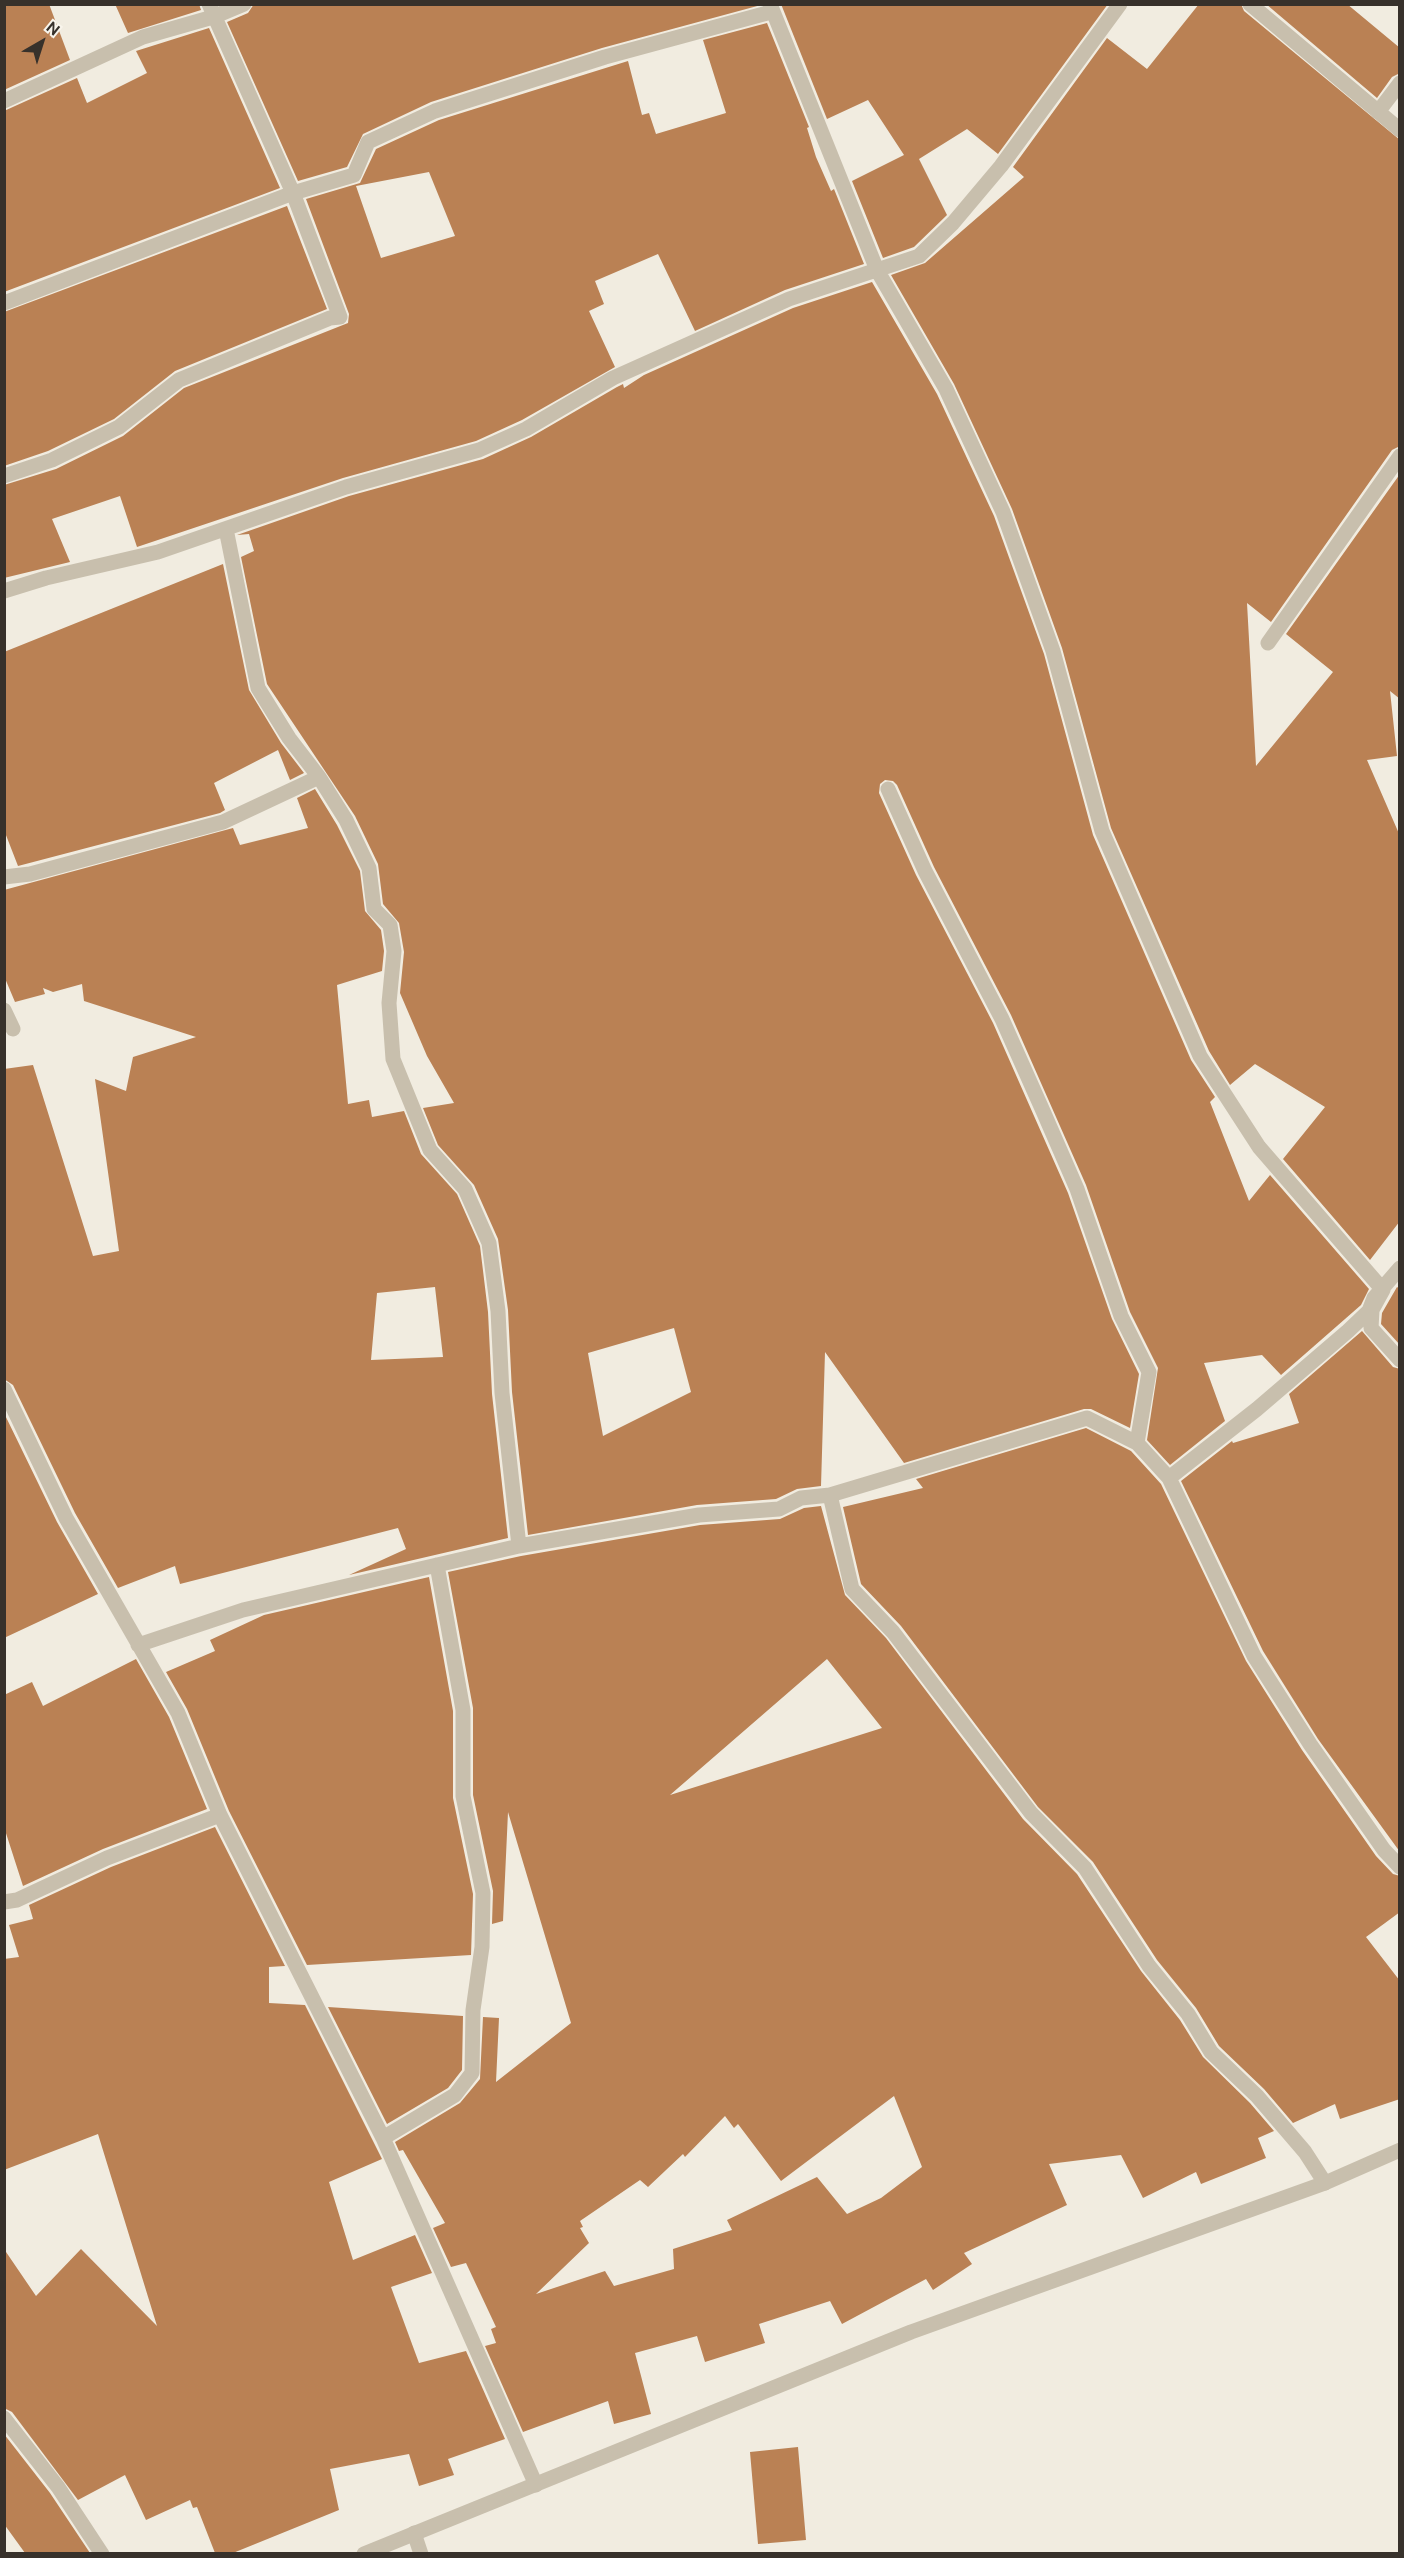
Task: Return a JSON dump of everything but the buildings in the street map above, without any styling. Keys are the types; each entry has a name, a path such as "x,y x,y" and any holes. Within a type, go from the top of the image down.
{"street":[{"path":"4,101 143,37 211,11 244,4"},
{"path":"4,591 96,565 158,552 346,487 478,450 526,429 613,378 789,299 919,256 953,223 1001,166 1120,4"},
{"path":"1250,4 1400,130"},
{"path":"4,303 293,193 354,176 368,142 435,111 605,57 771,8 877,270 946,389 1003,512 1053,651 1102,831 1200,1056 1259,1147 1383,1290"},
{"path":"4,476 52,460 119,427 179,380 330,318 340,317 293,193 211,11"},
{"path":"1378,112 1400,83"},
{"path":"1268,643 1400,456"},
{"path":"226,529 258,688 289,738 319,777 346,820 369,868 374,909 390,925 394,951 389,1003 393,1059 430,1150 465,1190 489,1243 498,1311 502,1393 519,1546"},
{"path":"4,877 30,874 223,822 319,777"},
{"path":"888,789 925,871 1002,1019 1044,1111 1077,1189 1121,1316 1149,1372 1137,1443"},
{"path":"4,1010 13,1029"},
{"path":"1400,1268 1383,1290 1372,1310 1371,1328 1400,1360"},
{"path":"1169,1478 1348,1331 1369,1311 1374,1298 1383,1290"},
{"path":"4,1389 10,1412 66,1518 178,1713 220,1815 383,2138 536,2486"},
{"path":"138,1645 243,1610 519,1546 699,1515 779,1509 801,1498 830,1495 1087,1418 1137,1443 1169,1478 1254,1656 1330,1772 1384,1850 1400,1867"},
{"path":"830,1495 852,1589 893,1632 1031,1813 1085,1868 1149,1966 1188,2014 1210,2052 1264,2104 1305,2152 1324,2183"},
{"path":"383,2138 455,2095 472,2073 473,2010 482,1947 483,1893 463,1796 463,1710 437,1566"},
{"path":"4,1902 17,1900 107,1858 220,1815"},
{"path":"364,2553 536,2486 911,2332 1324,2183 1400,2150"},
{"path":"4,2418 58,2487 102,2553"},
{"path":"414,2533 421,2553"}]}
